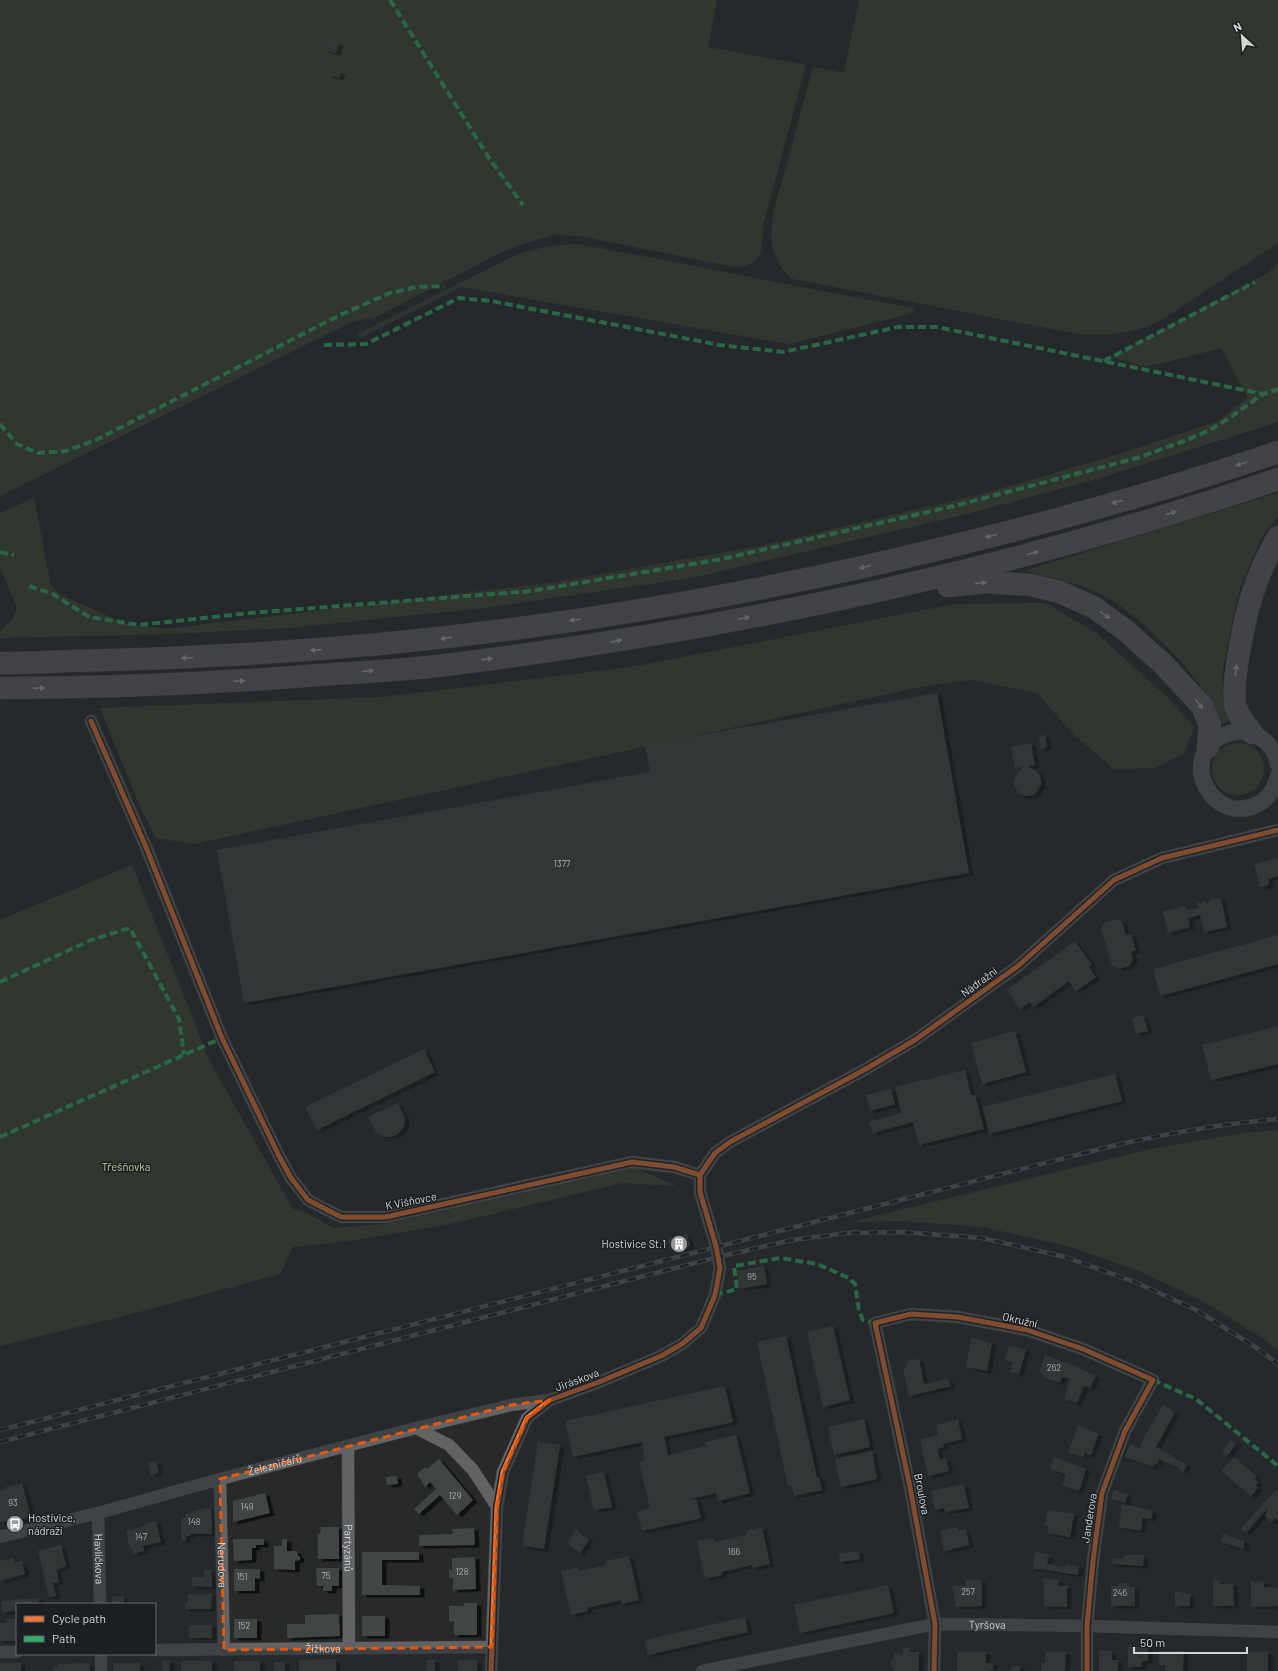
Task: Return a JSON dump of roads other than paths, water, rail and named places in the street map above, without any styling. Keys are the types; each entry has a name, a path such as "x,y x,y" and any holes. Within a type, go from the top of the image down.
{"highway":[{"path":"0,663 146,660 289,652 433,640 613,615 729,595 828,575 923,553 1055,520 1158,490 1278,452"},
{"path":"0,688 141,686 288,678 435,666 616,641 727,622 873,593 1056,547 1168,514 1278,479"},
{"path":"1252,733 1244,723 1235,704 1235,680 1250,597 1265,560 1278,537"},
{"path":"873,593 988,582 1031,585 1060,592 1095,608 1125,630 1163,664 1202,706 1210,725 1208,747"}],"street":[{"name":"K Višňovce","path":"91,721 146,847 222,1038 278,1156 291,1178 308,1200 341,1217 386,1217 632,1162 674,1167 700,1175"},
{"path":"1278,759 1271,746 1262,738 1252,733 1240,731 1228,733 1217,739 1208,747 1203,757 1201,768 1203,782 1211,796 1230,808 1242,809 1254,806 1264,800 1272,791 1278,776"},
{"name":"Nádražní","path":"700,1175 716,1153 730,1142 864,1070 915,1040 1018,966 1114,880 1162,858 1278,830"},
{"name":"Jiráskova","path":"491,1671 498,1507 503,1472 527,1418 550,1400 599,1382 661,1356 682,1344 701,1328 716,1295 720,1268 716,1246 700,1192 700,1175"},
{"name":"Okružní","path":"875,1323 911,1314 958,1317 1027,1330 1083,1349 1153,1380"},
{"name":"Broulova","path":"875,1323 910,1487 935,1624 934,1671"},
{"name":"Janderova","path":"1087,1671 1087,1626 1093,1561 1102,1493 1125,1432 1153,1380"},
{"name":"Železničářů","path":"0,1537 98,1513 220,1479 348,1447 416,1428 511,1405 550,1400"},
{"path":"416,1428 449,1445 474,1470 498,1507"},
{"name":"Partyzánů","path":"348,1447 349,1648"},
{"name":"Nerudova","path":"220,1479 224,1650"},
{"name":"Havlíčkova","path":"98,1513 100,1603"},
{"name":"Tyršova","path":"702,1671 715,1670 935,1624 1087,1626 1278,1632"},
{"name":"Žižkova","path":"156,1650 492,1646"},
{"path":"0,1652 16,1652"},
{"path":"101,1655 101,1671"}],"railway":[{"path":"0,1430 1108,1147 1192,1130 1278,1119"},
{"path":"0,1442 718,1257 792,1240 856,1232"},
{"path":"851,1233 902,1232 982,1238 1065,1257 1135,1282 1196,1310 1254,1346 1278,1364"}],"place":[{"name":"Hostivice St.1","path":"679,1244"},
{"name":"Hostivice, nádraží","path":"15,1524"}],"park label":[{"name":"Třešňovka","path":"126,1167"}]}
